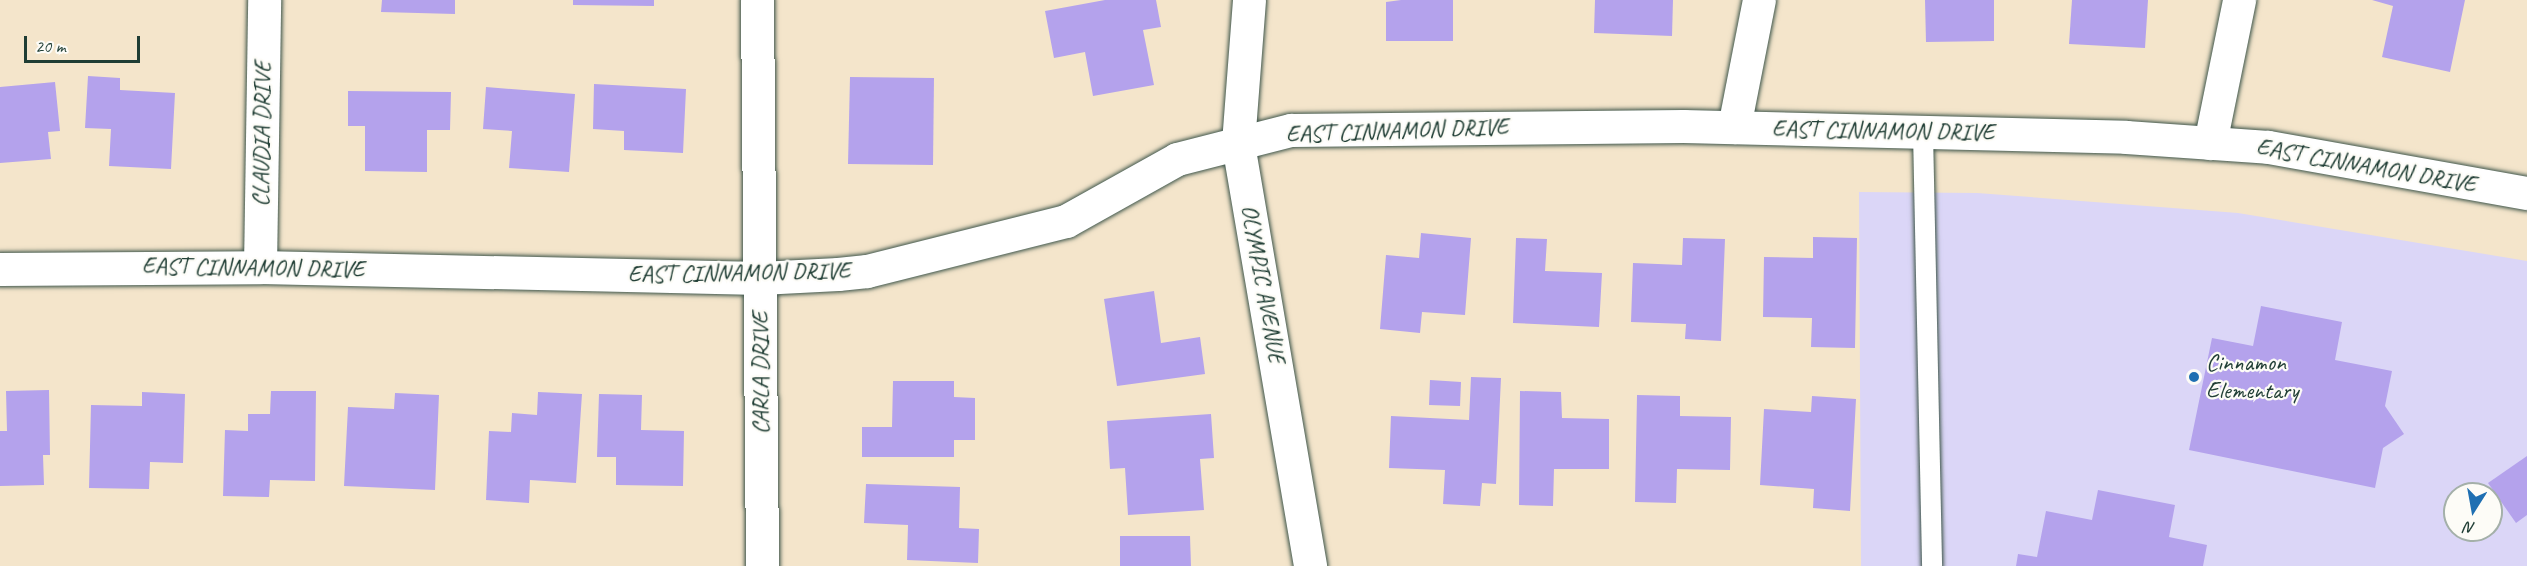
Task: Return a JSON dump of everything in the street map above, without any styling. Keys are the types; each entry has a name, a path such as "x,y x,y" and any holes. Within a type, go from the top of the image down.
{"street":[{"name":"CLAUDIA DRIVE","path":"260,267 264,0"},
{"name":"CARLA DRIVE","path":"757,0 762,566"},
{"name":"OLYMPIC AVENUE","path":"1249,0 1238,144 1310,566"},
{"path":"1734,127 1759,0"},
{"path":"2210,143 2239,0"},
{"name":"EAST CINNAMON DRIVE","path":"0,269 260,267 760,278 867,271 1066,221 1177,159 1291,130 1734,127 2210,143 2268,147 2527,193"}],"lane":[{"path":"1923,132 1932,566"}],"shaded area":[{"name":"Cinnamon Elementary","path":"1859,192 1977,193 2238,213 2527,261 2527,566 1861,566"}],"building":[{"path":"382,0 455,0 455,14 381,12"},
{"path":"573,0 654,0 654,6 573,5"},
{"path":"1105,0 1156,0 1161,27 1143,30 1154,85 1093,96 1085,52 1054,58 1045,11"},
{"path":"1453,0 1453,41 1386,41 1386,2"},
{"path":"1595,0 1673,0 1672,36 1594,33"},
{"path":"1925,0 1994,0 1994,41 1926,42"},
{"path":"2072,0 2148,0 2145,48 2069,44"},
{"path":"2372,0 2465,0 2450,72 2382,57 2393,6"},
{"path":"88,76 120,78 120,90 175,93 171,169 109,166 111,129 85,128"},
{"path":"850,77 934,78 933,165 848,164"},
{"path":"55,82 60,131 48,132 51,159 0,163 0,87"},
{"path":"594,84 686,89 683,153 624,150 624,131 593,129"},
{"path":"486,87 575,94 569,172 509,168 512,131 483,129"},
{"path":"348,91 451,92 450,130 427,130 427,172 365,171 365,126 348,126"},
{"path":"1421,233 1471,238 1465,315 1422,312 1420,333 1380,329 1386,255 1419,258"},
{"path":"1813,237 1857,238 1855,348 1811,347 1812,318 1763,317 1764,257 1813,258"},
{"path":"1516,238 1547,239 1545,271 1602,273 1599,327 1513,323"},
{"path":"1683,238 1725,239 1721,341 1685,339 1686,324 1631,322 1633,263 1682,265"},
{"path":"1154,291 1161,343 1200,337 1205,374 1117,386 1104,299"},
{"path":"2261,306 2342,322 2335,360 2392,371 2385,406 2404,434 2383,448 2375,488 2189,450 2212,338 2253,346"},
{"path":"1471,377 1501,378 1496,484 1482,483 1480,506 1443,504 1445,470 1389,468 1391,416 1469,420"},
{"path":"1430,380 1461,382 1460,406 1429,405"},
{"path":"893,381 954,381 954,397 975,398 975,440 954,440 954,457 862,457 862,427 892,427"},
{"path":"49,390 50,455 43,455 44,485 0,486 0,431 7,431 6,391"},
{"path":"271,391 316,391 315,481 270,480 269,497 223,496 225,430 248,431 248,414 270,414"},
{"path":"1520,391 1561,392 1562,418 1609,419 1609,469 1554,469 1553,506 1519,505"},
{"path":"142,392 185,394 183,463 150,462 149,489 89,488 91,405 142,406"},
{"path":"538,392 582,394 576,483 530,480 529,503 486,500 489,431 511,432 512,413 537,415"},
{"path":"395,393 439,395 435,490 344,486 348,407 394,409"},
{"path":"599,394 642,395 641,430 684,431 683,486 616,485 616,457 597,457"},
{"path":"1637,395 1680,396 1680,416 1731,417 1730,470 1677,469 1676,503 1635,502"},
{"path":"1812,396 1856,399 1850,511 1813,508 1814,489 1760,485 1764,409 1811,412"},
{"path":"1211,414 1214,458 1200,459 1204,510 1128,515 1125,468 1110,469 1107,421"},
{"path":"2527,456 2527,515 2516,523 2503,504 2503,482 2489,482"},
{"path":"866,484 960,487 959,528 979,529 978,563 907,560 908,525 864,523"},
{"path":"2098,490 2175,505 2169,537 2207,545 2203,566 2016,566 2018,554 2037,557 2046,511 2092,520"},
{"path":"1120,536 1190,536 1191,566 1120,566"}],"place":[{"name":"Cinnamon Elementary","path":"2194,377"}]}
